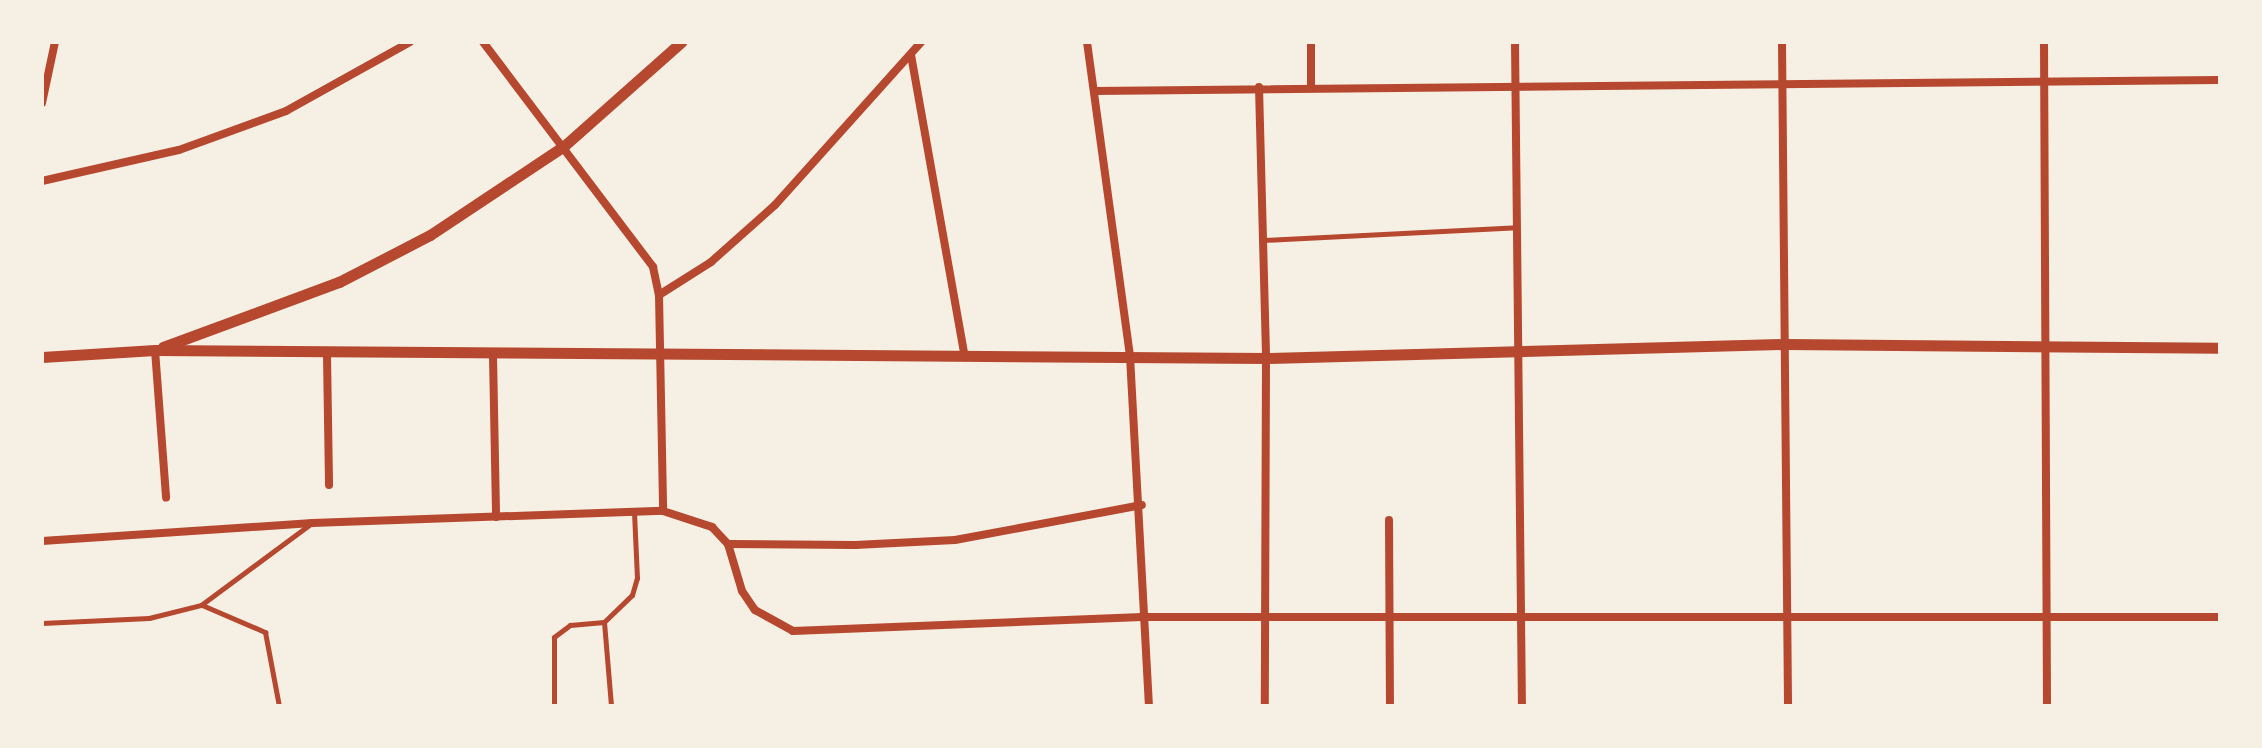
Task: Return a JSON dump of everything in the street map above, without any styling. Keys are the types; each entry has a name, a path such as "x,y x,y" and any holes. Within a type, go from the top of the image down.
{"street":[{"path":"42,103 46,62 55,42"},
{"path":"42,181 179,150 286,111 410,42"},
{"path":"483,42 641,245 653,267 659,295 663,511"},
{"path":"155,350 339,282 430,235 564,146 681,42"},
{"path":"659,295 711,262 775,205 921,42"},
{"path":"1087,42 1130,356 1142,505 1142,617 1149,706"},
{"path":"1311,42 1311,86"},
{"path":"1515,42 1522,706"},
{"path":"1782,42 1788,706"},
{"path":"2044,42 2047,706"},
{"path":"911,55 965,357"},
{"path":"1094,91 1783,81 2220,80"},
{"path":"1259,87 1266,358 1265,706"},
{"path":"42,357 155,350 327,355 1266,358 1785,344 2220,348"},
{"path":"155,350 166,498"},
{"path":"327,355 329,485"},
{"path":"493,356 496,517"},
{"path":"728,544 955,540 1142,505"},
{"path":"42,541 312,523 663,511 712,527 728,544 742,591 755,610 793,631 1142,617 2220,617"},
{"path":"1389,520 1387,617 1390,706"}],"lane":[{"path":"1263,240 1517,227"},
{"path":"554,706 554,637 570,625 604,622 625,607 637,578 634,512"},
{"path":"42,623 149,618 201,605 312,523"},
{"path":"201,605 265,632 279,706"},
{"path":"604,622 611,706"}]}
